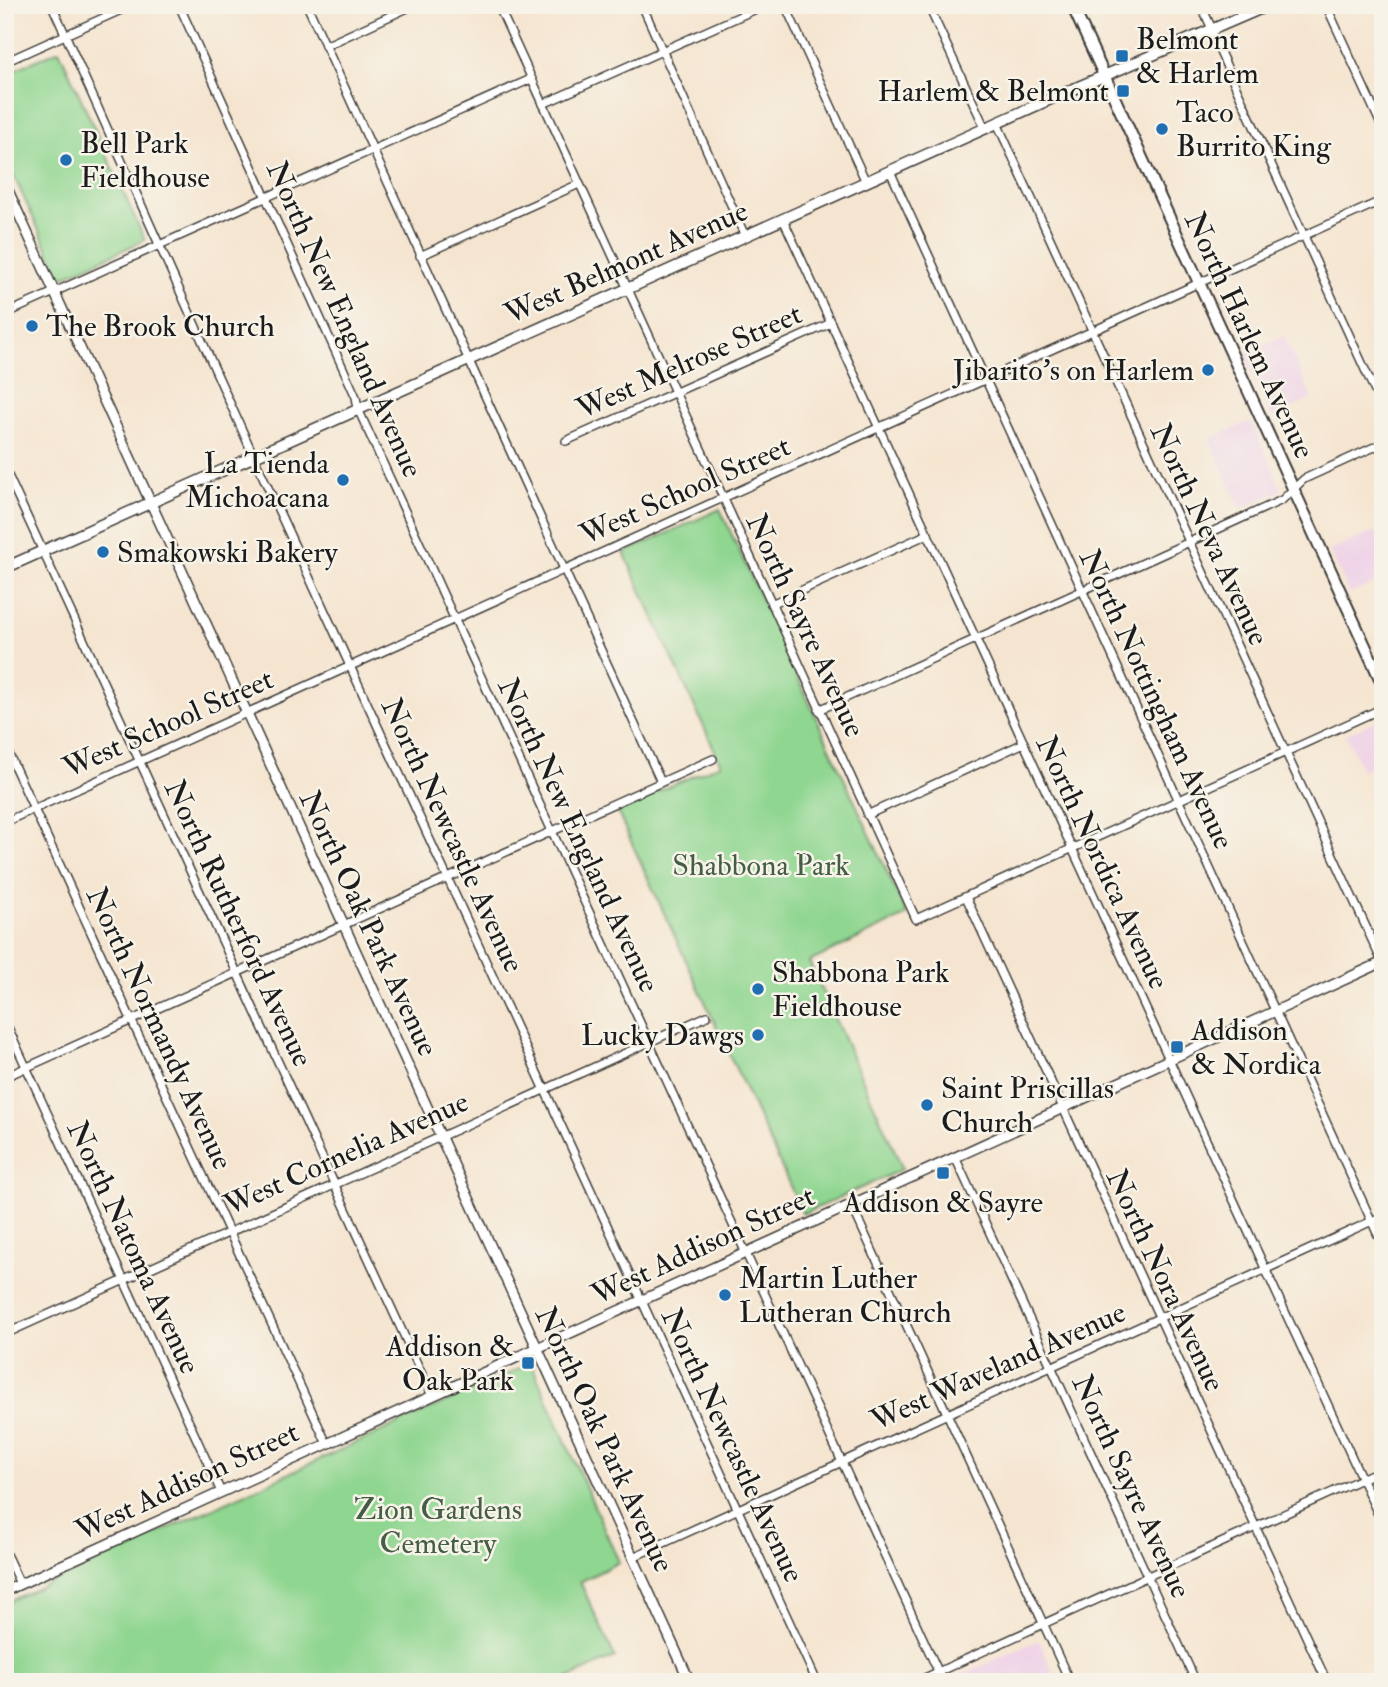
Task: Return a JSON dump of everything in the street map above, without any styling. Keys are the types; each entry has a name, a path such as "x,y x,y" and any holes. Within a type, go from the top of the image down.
{"main road":[{"name":"North Harlem Avenue","path":"1072,5 1383,685"},
{"name":"West Belmont Avenue","path":"5,568 985,128 1269,5"}],"street":[{"name":"North Newcastle Avenue","path":"52,5 350,666 817,1682"},
{"path":"5,62 132,5"},
{"name":"North New England Avenue","path":"179,5 356,397 358,409 943,1682"},
{"path":"307,5 661,782"},
{"path":"325,46 414,5"},
{"name":"North Sayre Avenue","path":"498,5 916,919 966,897"},
{"path":"642,5 745,236"},
{"path":"543,104 765,5"},
{"path":"785,5 866,182"},
{"path":"929,5 985,128"},
{"path":"1201,5 1383,409"},
{"path":"1326,5 1383,130"},
{"path":"5,314 531,79"},
{"name":"North Neva Avenue","path":"997,123 1382,963"},
{"name":"North Nottingham Avenue","path":"890,171 1383,1246"},
{"name":"North Oak Park Avenue","path":"5,184 690,1682"},
{"path":"420,256 579,184"},
{"name":"West School Street","path":"5,822 1383,200"},
{"name":"North Nordica Avenue","path":"783,219 1383,1525"},
{"name":"West Melrose Street","path":"566,441 831,323"},
{"path":"819,710 1282,500 1304,479 1383,443"},
{"name":"North Rutherford Avenue","path":"5,469 432,1396"},
{"path":"771,604 928,534"},
{"path":"966,897 1383,708"},
{"path":"867,815 1024,743"},
{"name":"North Normandy Avenue","path":"5,746 327,1444"},
{"path":"5,1077 713,759"},
{"name":"North Nora Avenue","path":"966,897 1327,1682"},
{"name":"West Addison Street","path":"5,1591 1382,963"},
{"name":"West Cornelia Avenue","path":"5,1334 707,1016"},
{"name":"North Natoma Avenue","path":"5,1021 221,1492"},
{"name":"North Sayre Avenue","path":"955,1157 1196,1682"},
{"path":"851,1204 1070,1682"},
{"name":"West Waveland Avenue","path":"633,1557 1383,1216"},
{"path":"916,1682 1383,1469"},
{"path":"5,1552 20,1584"}],"shaded area":[{"path":"1284,336 1312,399 1272,417 1243,354"},
{"path":"1251,421 1282,490 1241,509 1209,439"},
{"path":"1375,531 1383,548 1383,579 1349,594 1330,551"},
{"path":"1383,718 1383,760 1362,770 1346,734"},
{"path":"1039,1640 1057,1682 957,1682 955,1678"}],"green space":[{"path":"59,50 145,240 61,278 5,157 5,74"},
{"name":"Shabbona Park","path":"720,509 907,915 809,962 903,1169 803,1214 616,809 721,764 624,553"},
{"name":"Zion Gardens Cemetery","path":"531,1363 619,1562 580,1582 615,1657 560,1682 5,1682 5,1603"}],"place":[{"name":"Belmont & Harlem","path":"1122,56"},
{"name":"Harlem & Belmont","path":"1123,91"},
{"name":"Taco Burrito King","path":"1162,129"},
{"name":"Bell Park Fieldhouse","path":"66,160"},
{"name":"The Brook Church","path":"32,326"},
{"name":"Jibarito’s on Harlem","path":"1208,370"},
{"name":"La Tienda Michoacana","path":"343,480"},
{"name":"Smakowski Bakery","path":"103,552"},
{"name":"Shabbona Park Fieldhouse","path":"758,989"},
{"name":"Lucky Dawgs","path":"758,1035"},
{"name":"Addison & Nordica","path":"1177,1047"},
{"name":"Saint Priscillas Church","path":"927,1105"},
{"name":"Addison & Sayre","path":"943,1173"},
{"name":"Martin Luther Lutheran Church","path":"725,1295"},
{"name":"Addison & Oak Park","path":"528,1363"}]}
